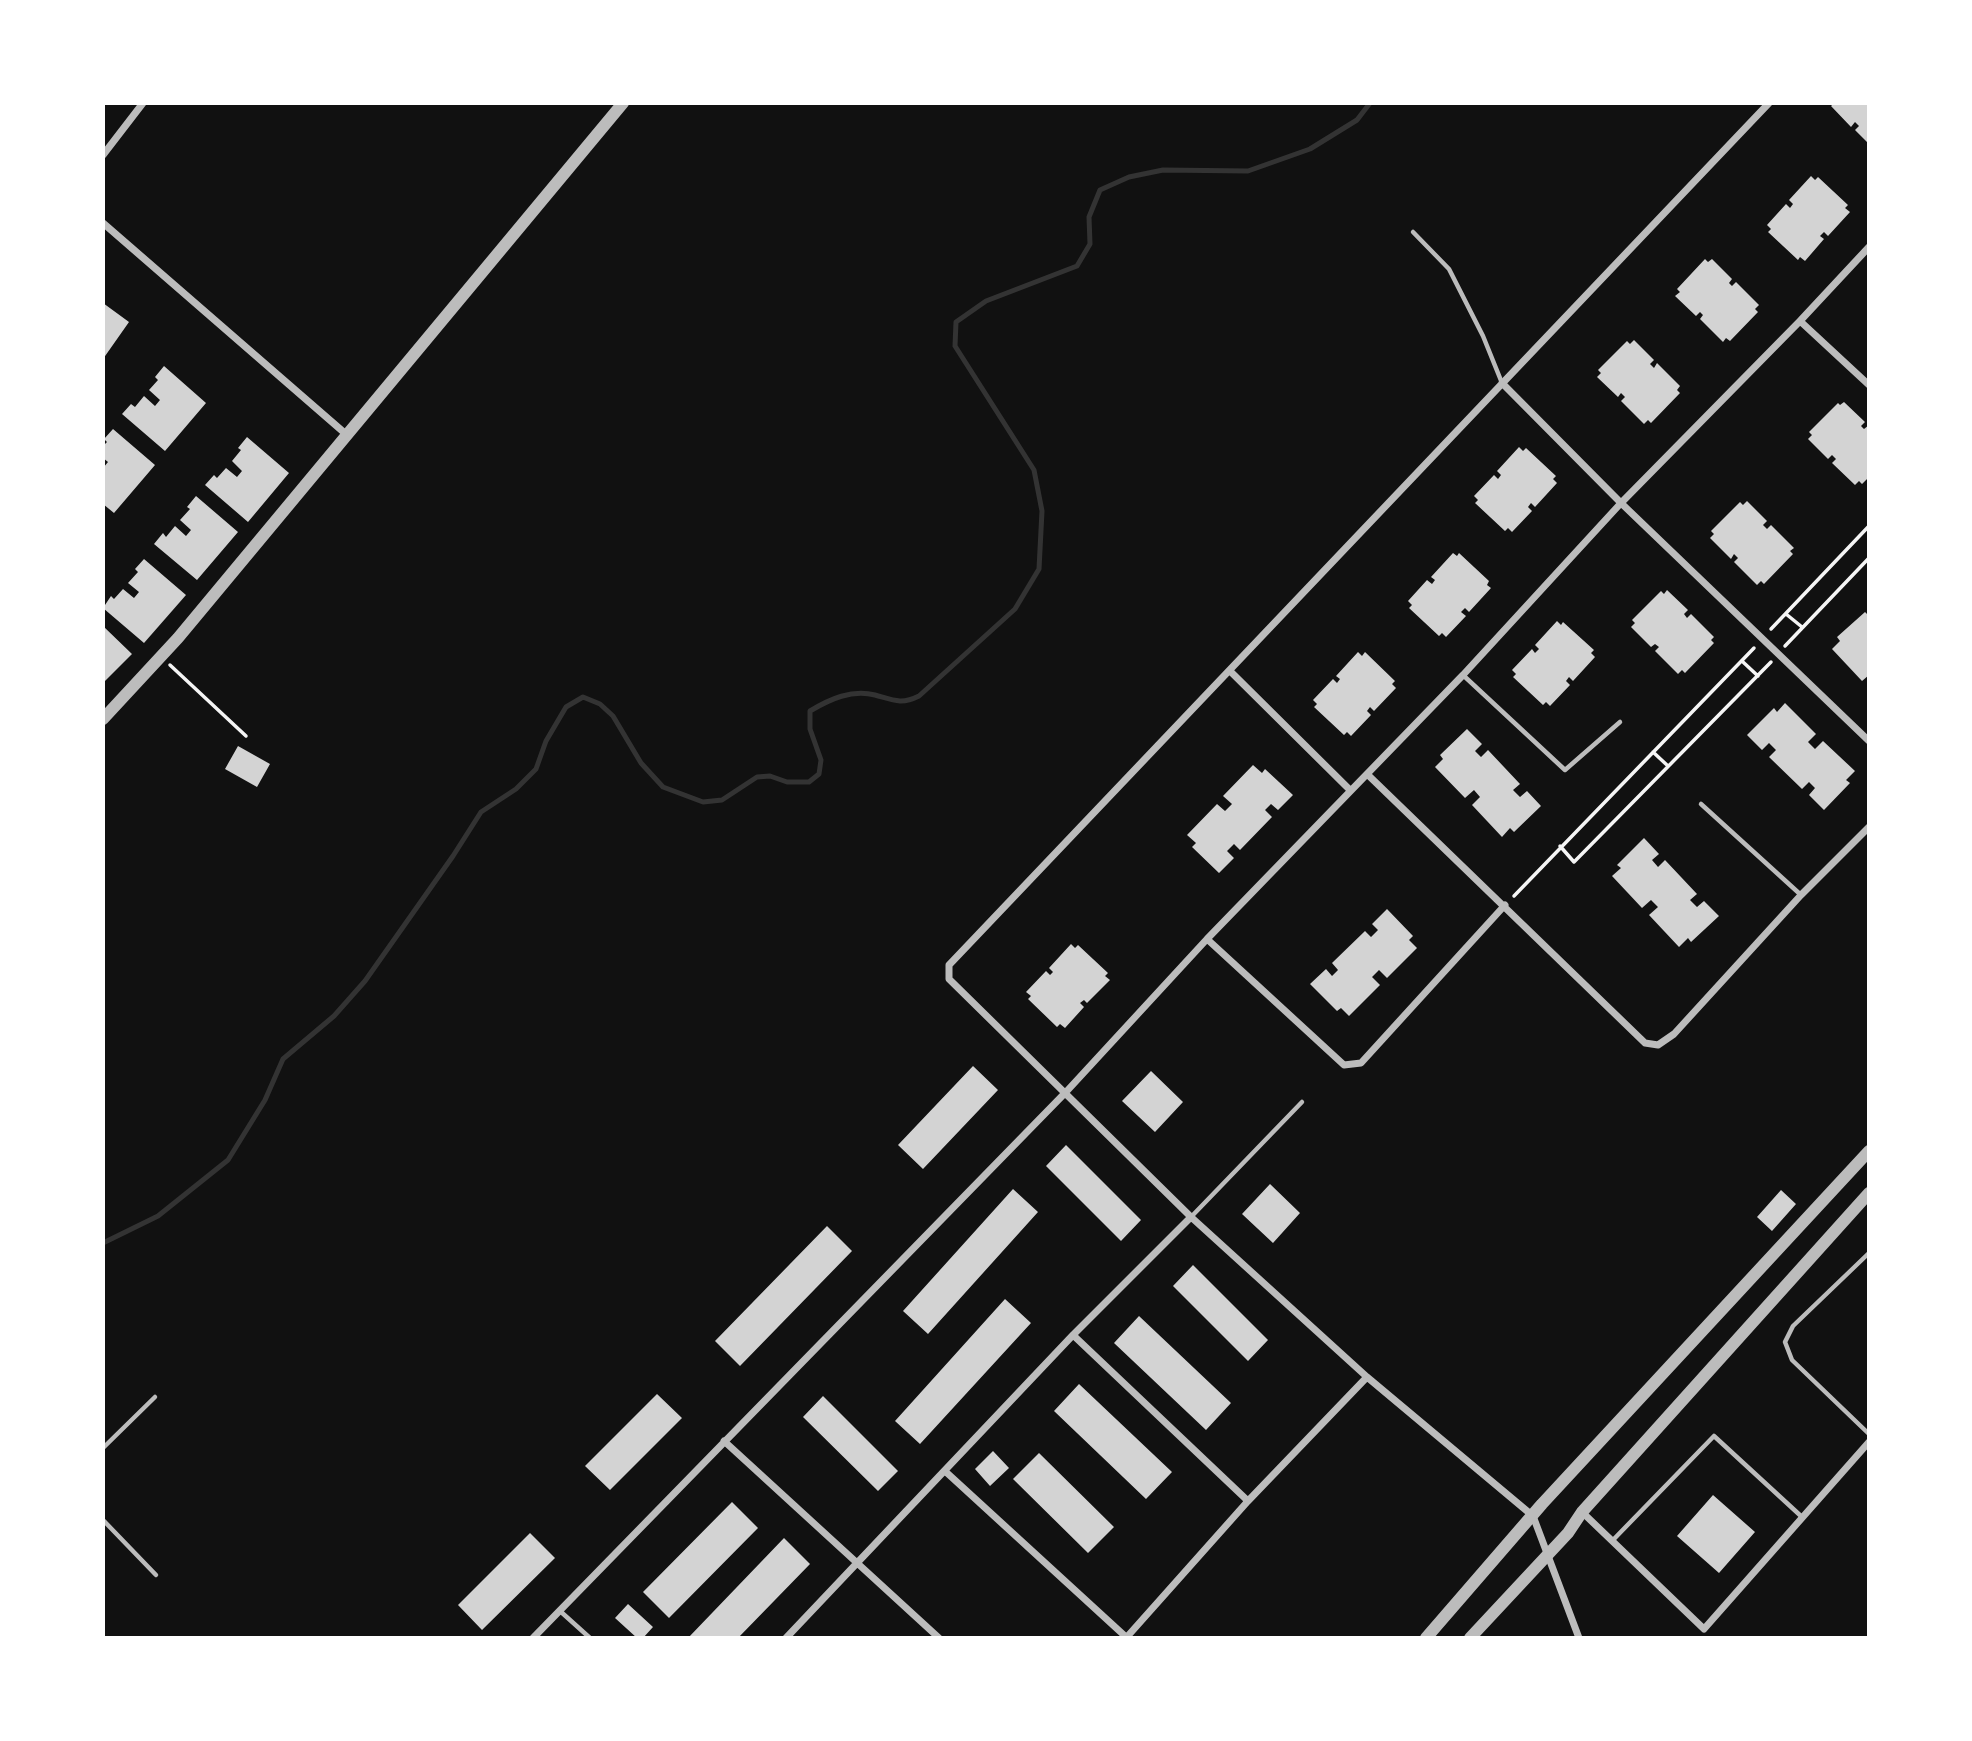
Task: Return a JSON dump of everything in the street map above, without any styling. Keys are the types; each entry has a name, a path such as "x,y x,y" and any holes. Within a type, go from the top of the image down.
{"street":[{"path":"103,155 143,103"},
{"path":"103,719 161,656 623,103"},
{"path":"1579,1638 1532,1516 1367,1377 1191,1217 949,979 949,965 1769,103"},
{"path":"103,223 347,435"},
{"path":"533,1638 1066,1092 1207,939 1463,675 1621,503 1869,247"},
{"path":"1800,321 1869,386"},
{"path":"1502,383 1621,503 1869,741"},
{"path":"1230,671 1350,790"},
{"path":"1367,774 1505,905 1645,1044 1658,1045 1674,1034 1801,895 1869,827"},
{"path":"1207,939 1344,1065 1361,1063 1505,905"},
{"path":"1426,1638 1532,1516 1869,1151"},
{"path":"1470,1638 1568,1533 1582,1512 1869,1193"},
{"path":"786,1638 1073,1335 1191,1217"},
{"path":"1073,1335 1248,1501"},
{"path":"946,1472 1126,1638 1248,1501 1367,1377"},
{"path":"724,1441 939,1638"},
{"path":"1582,1512 1704,1629 1869,1442"}],"lane":[{"path":"1413,232 1449,269 1483,336 1502,383"},
{"path":"1463,675 1566,771 1620,722"},
{"path":"1701,804 1801,895"},
{"path":"1191,1217 1302,1102"},
{"path":"1869,1253 1793,1326 1785,1342 1792,1360 1869,1434"},
{"path":"103,1448 155,1397"},
{"path":"1613,1540 1714,1436 1802,1517"},
{"path":"103,1520 156,1575"},
{"path":"559,1610 590,1638"}],"path":[{"path":"1505,905 1743,662 1869,526"},
{"path":"1560,846 1574,862 1758,676 1869,558"},
{"path":"1786,614 1802,627"},
{"path":"161,656 246,736"},
{"path":"1743,662 1758,676"},
{"path":"1653,752 1668,766"}],"building":[{"path":"1834,103 1869,103 1869,144 1855,130 1859,126 1855,122 1851,127 1831,106"},
{"path":"1811,176 1815,180 1818,177 1848,205 1845,208 1850,212 1828,236 1824,232 1820,236 1824,239 1805,261 1800,257 1798,260 1768,232 1771,229 1767,225 1786,204 1790,208 1793,204 1789,200"},
{"path":"1705,259 1708,262 1712,259 1732,279 1729,283 1732,286 1736,282 1759,305 1755,309 1758,312 1730,341 1726,338 1723,342 1700,319 1703,315 1700,312 1696,316 1675,296 1680,292 1677,289"},
{"path":"103,303 129,322 103,359"},
{"path":"1634,340 1654,360 1650,364 1654,368 1657,363 1680,386 1677,390 1680,393 1651,423 1648,420 1644,424 1621,401 1625,397 1621,393 1618,397 1597,377 1601,373 1598,370 1627,341 1630,344"},
{"path":"164,366 206,403 165,451 122,414 131,404 135,407 144,396 155,406 160,400 149,390 158,380 155,377"},
{"path":"1844,402 1865,422 1861,426 1864,429 1869,425 1869,477 1862,484 1859,481 1855,485 1832,463 1836,459 1832,455 1828,459 1808,439 1812,435 1809,432 1838,403 1840,405"},
{"path":"113,429 155,465 114,513 103,504 103,468 108,462 103,458 103,446 107,442 104,439"},
{"path":"247,437 289,473 248,522 205,485 214,475 217,478 226,468 237,477 242,471 232,461"},
{"path":"1519,447 1523,451 1526,448 1556,476 1553,479 1557,483 1535,507 1531,503 1528,507 1532,511 1512,532 1508,528 1505,531 1475,503 1478,500 1474,496 1494,475 1498,479 1501,475 1497,471"},
{"path":"196,496 238,532 197,580 154,544 163,533 166,537 175,526 186,536 191,530 180,520 190,509 187,507"},
{"path":"1747,501 1767,521 1763,525 1767,529 1771,525 1794,548 1790,551 1793,554 1764,584 1761,581 1757,585 1734,562 1738,558 1734,554 1731,559 1710,538 1714,534 1711,531 1740,502 1743,505"},
{"path":"1453,553 1457,556 1459,553 1489,581 1487,585 1491,588 1469,612 1465,608 1461,612 1466,616 1446,637 1442,633 1439,636 1409,608 1412,605 1408,601 1427,580 1432,584 1435,580 1431,577"},
{"path":"144,559 186,595 144,643 103,608 111,596 114,599 123,589 134,598 139,592 128,583 138,572 135,569"},
{"path":"1667,590 1688,610 1684,614 1687,618 1691,614 1714,637 1711,640 1714,643 1685,673 1682,670 1678,674 1655,651 1659,647 1655,644 1651,647 1631,627 1635,623 1632,620 1661,591 1664,594"},
{"path":"1865,612 1869,616 1869,675 1862,681 1832,649 1840,641 1837,637"},
{"path":"1557,621 1561,625 1563,622 1594,650 1591,653 1595,657 1573,681 1569,677 1566,681 1570,685 1550,706 1546,702 1543,705 1513,677 1516,674 1512,670 1532,649 1535,653 1539,649 1535,645"},
{"path":"103,626 132,654 103,683"},
{"path":"1358,652 1362,656 1365,652 1395,681 1392,684 1396,688 1374,711 1370,707 1367,711 1371,715 1351,736 1347,732 1344,735 1314,707 1317,704 1313,700 1333,679 1337,683 1340,679 1336,676"},
{"path":"1785,703 1816,734 1808,742 1815,749 1823,741 1855,771 1846,780 1850,783 1824,810 1809,795 1815,788 1809,782 1802,789 1769,757 1776,750 1769,743 1762,750 1747,735 1774,708 1777,712"},
{"path":"1467,729 1482,744 1475,751 1481,757 1488,750 1520,784 1513,790 1520,797 1527,791 1541,806 1514,832 1510,828 1502,837 1472,805 1480,797 1474,790 1465,798 1435,767 1443,759 1440,755"},
{"path":"238,746 270,764 257,787 225,769"},
{"path":"1253,765 1262,773 1265,769 1293,795 1278,810 1271,804 1265,810 1272,817 1240,850 1234,844 1227,851 1234,858 1219,873 1192,847 1196,843 1187,835 1217,804 1225,811 1232,804 1223,796"},
{"path":"1644,838 1659,854 1652,860 1658,867 1665,860 1697,894 1690,900 1697,907 1704,901 1719,916 1691,942 1688,938 1679,947 1649,915 1658,907 1651,900 1642,908 1612,876 1621,868 1617,865"},
{"path":"1387,909 1413,936 1409,940 1417,948 1387,978 1379,970 1372,977 1380,985 1349,1016 1341,1008 1337,1011 1310,984 1326,969 1332,976 1338,970 1332,963 1365,931 1371,937 1378,930 1372,924"},
{"path":"1071,944 1075,948 1078,945 1108,973 1105,976 1110,980 1087,1003 1084,1000 1080,1003 1084,1007 1065,1028 1060,1024 1057,1027 1028,999 1031,996 1026,992 1046,971 1050,975 1053,972 1049,968"},
{"path":"973,1066 998,1090 923,1169 898,1145"},
{"path":"1151,1071 1183,1102 1155,1132 1122,1101"},
{"path":"1066,1145 1141,1220 1121,1241 1046,1166"},
{"path":"1270,1184 1300,1213 1273,1243 1242,1214"},
{"path":"1013,1189 1038,1212 928,1334 903,1311"},
{"path":"1781,1190 1796,1204 1772,1231 1757,1217"},
{"path":"827,1226 852,1251 740,1366 715,1341"},
{"path":"1193,1265 1268,1340 1248,1361 1173,1286"},
{"path":"1005,1299 1031,1323 920,1444 895,1421"},
{"path":"1139,1316 1231,1403 1206,1430 1114,1343"},
{"path":"1079,1384 1172,1472 1146,1499 1054,1411"},
{"path":"657,1394 682,1418 610,1490 585,1466"},
{"path":"823,1396 898,1471 878,1491 803,1417"},
{"path":"993,1451 1009,1468 990,1486 975,1469"},
{"path":"1039,1453 1114,1527 1088,1553 1013,1479"},
{"path":"1713,1495 1755,1532 1719,1573 1677,1536"},
{"path":"732,1502 758,1528 669,1618 643,1592"},
{"path":"530,1533 555,1558 482,1630 458,1605"},
{"path":"784,1538 810,1564 738,1638 688,1638"},
{"path":"628,1604 653,1627 643,1638 637,1638 615,1618"}],"waterway":[{"path":"103,1243 158,1216 228,1160 265,1100 283,1059 334,1016 365,981 481,812 516,789 536,769 546,741 566,707 583,697 600,704 613,716 641,763 663,787 703,802 722,800 757,777 770,776 787,782 809,782 819,774 821,760 810,729 810,711 825,703 858,693 897,701 919,696 1015,609 1039,569 1042,511 1034,470 955,346 956,322 986,301 1077,266 1090,244 1089,217 1100,190 1129,177 1163,170 1248,171 1310,149 1357,120 1370,103"}]}
